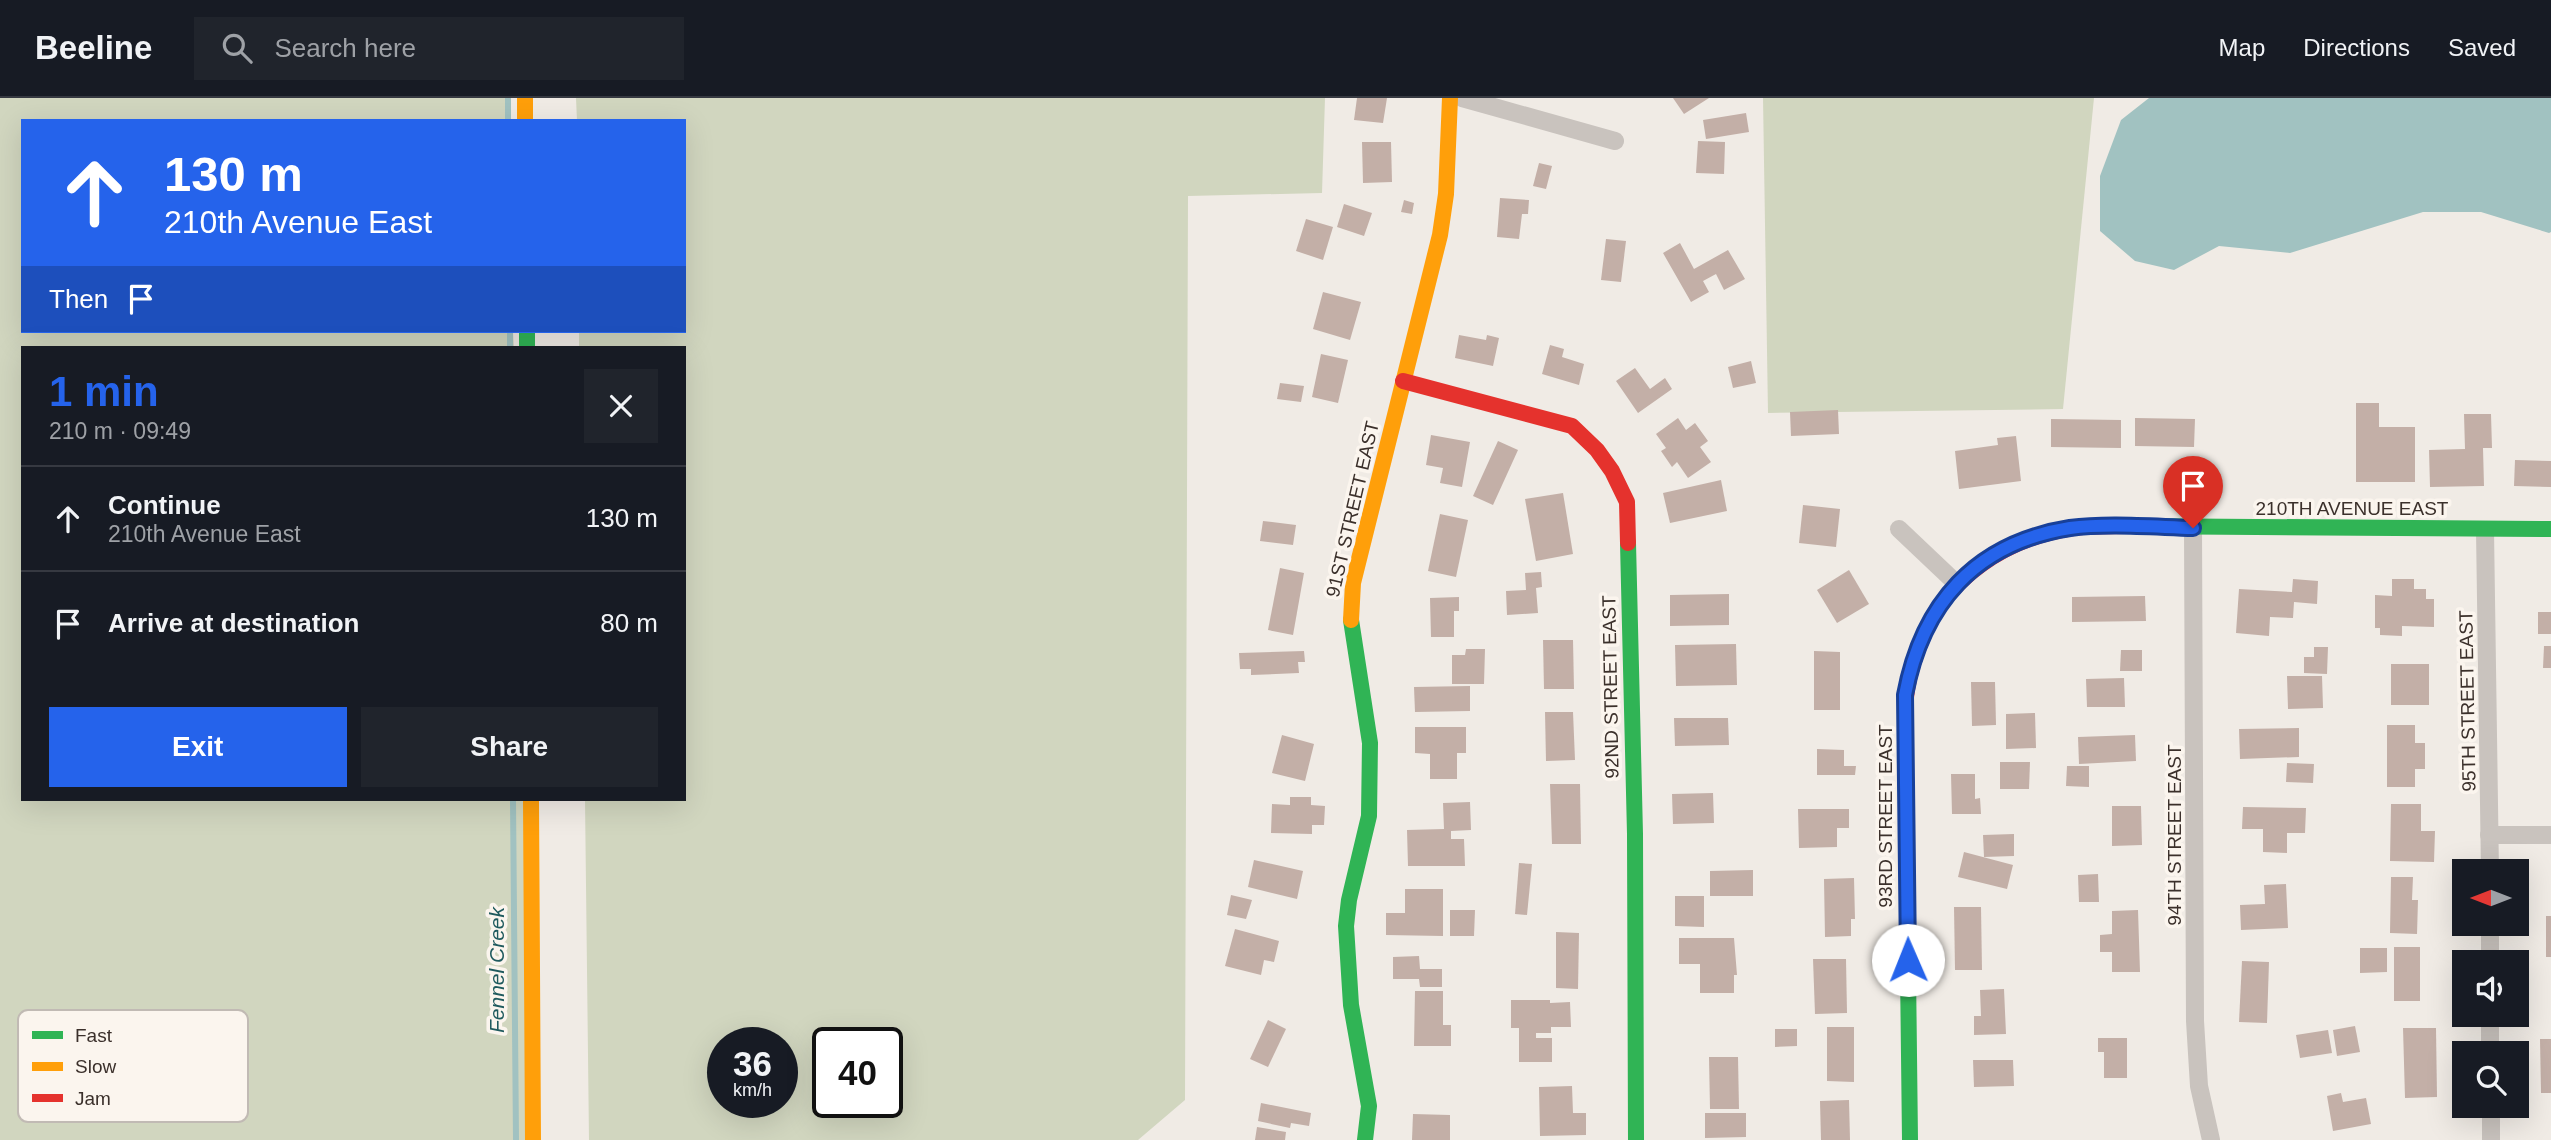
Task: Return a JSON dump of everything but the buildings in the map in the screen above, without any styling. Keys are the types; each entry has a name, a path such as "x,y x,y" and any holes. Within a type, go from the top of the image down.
{"street":[{"path":"525,98 525,119"},
{"name":"91ST STREET EAST","path":"1365,1140 1369,1106 1351,1005 1346,926 1349,900 1369,816 1370,743 1350,613 1353,583 1440,235 1446,194 1450,98"},
{"path":"1462,98 1615,141"},
{"name":"92ND STREET EAST","path":"1404,381 1572,426 1604,460 1627,502 1635,834 1636,1140"},
{"name":"210TH AVENUE EAST","path":"1956,583 1979,564 2018,542 2070,528 2138,526 2551,529"},
{"name":"94TH STREET EAST","path":"2193,528 2195,1021 2199,1086 2211,1140"},
{"path":"1899,529 1956,583"},
{"name":"95TH STREET EAST","path":"2485,530 2490,859"},
{"name":"93RD STREET EAST","path":"1910,1140 1905,695 1911,664 1938,608 1956,583"},
{"path":"531,801 533,1140"},
{"path":"2489,835 2551,835"},
{"path":"2491,1118 2491,1140"}],"green space":[{"path":"0,98 508,98 508,119 21,119 21,333 513,333 514,346 21,346 21,801 524,801 532,1140 0,1140"},
{"path":"576,98 1325,98 1322,193 1188,196 1185,1100 1138,1140 589,1140 585,801 686,801 686,346 579,346 579,333 686,333 686,119 577,119"},
{"path":"1763,98 2094,98 2063,409 1768,413"}],"water":[{"path":"2149,98 2551,98 2551,232 2481,212 2423,212 2290,253 2219,246 2174,270 2135,261 2100,231 2100,176 2121,120"}],"waterway":[{"name":"Fennel Creek","path":"508,98 508,119"},
{"name":"Fennel Creek","path":"510,333 510,346"},
{"name":"Fennel Creek","path":"513,801 516,1140"}],"traffic: fast":[{"path":"527,333 527,346"},
{"path":"2127,526 2551,529"},
{"path":"1628,543 1635,834 1636,1140"},
{"path":"1351,620 1370,743 1369,816 1349,900 1346,926 1351,1005 1369,1106 1365,1140"},
{"path":"1905,715 1910,1140"}],"traffic: slow":[{"path":"525,98 525,119"},
{"path":"1351,620 1353,583 1440,235 1446,194 1450,98"},
{"path":"531,801 533,1140"}],"traffic: jam":[{"path":"1403,381 1572,426 1597,450 1612,471 1627,502 1628,543"},
{"path":"1905,715 1909,678 1921,642 1945,599 1962,580 2002,552 2048,533 2080,527 2127,526"}],"route":[{"path":"1908,960 1905,695 1911,664 1938,608 1956,583 1979,564 2018,542 2070,528 2193,528"}]}
